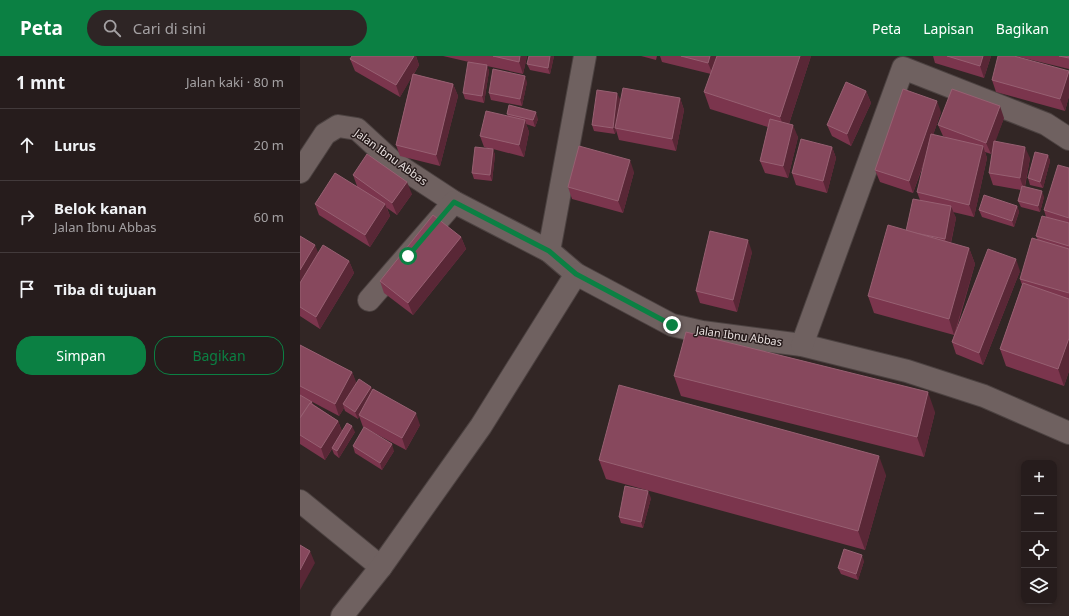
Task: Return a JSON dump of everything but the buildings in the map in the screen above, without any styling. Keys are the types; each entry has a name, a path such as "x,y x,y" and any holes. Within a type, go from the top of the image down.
{"street":[{"path":"549,251 585,56"},
{"path":"802,345 903,68 1046,124 1069,139"},
{"name":"Jalan Ibnu Abbas","path":"300,172 325,134 338,126 357,129 394,162 454,202 549,251 576,274 672,325 702,332 802,345 907,371 977,394 1069,433"},
{"path":"369,300 454,202"},
{"path":"342,616 381,567 481,426 576,274"},
{"path":"300,500 381,567"}],"route":[{"path":"408,256 454,202 549,251 576,274 672,325"}]}
